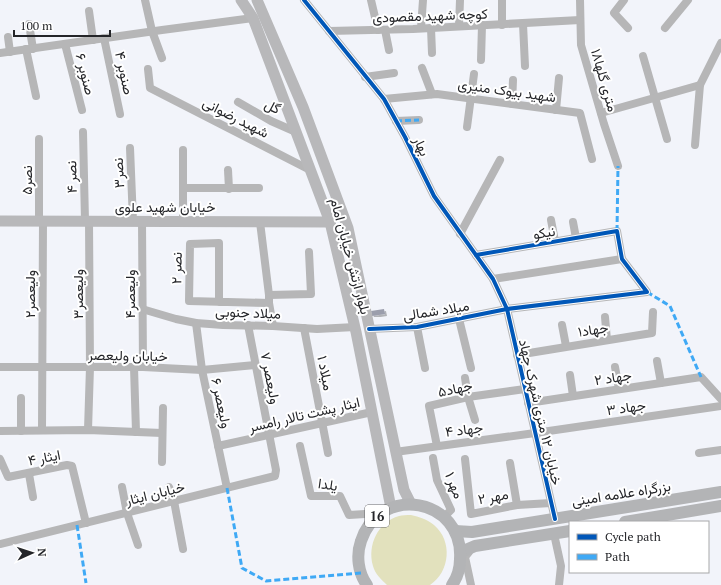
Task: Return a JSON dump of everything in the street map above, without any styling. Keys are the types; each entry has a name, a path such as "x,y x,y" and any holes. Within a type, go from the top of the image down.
{"highway":[{"name":"بزرگراه علامه امینی","path":"455,531 472,532 721,492"},
{"name":"16","path":"367,585 364,582 359,566 358,548 364,531 375,517 401,505 411,504 424,506 436,512 444,518 455,531 461,552 460,567 452,585"},
{"name":"بزرگراه علامه امینی","path":"631,521 721,506"},
{"path":"461,552 474,547 569,531"},
{"path":"472,532 468,540 474,547"}],"main road":[{"name":"بلوار ارتش خیابان امام","path":"241,0 253,18 330,222 355,326 372,412 386,487 386,511"},
{"name":"بلوار ارتش خیابان امام","path":"257,0 303,107 348,228 403,486 411,504"},
{"name":"خیابان شهید علوی","path":"0,221 330,222"},
{"path":"386,487 390,491 394,492 399,491 403,486"}],"street":[{"path":"145,0 152,31 162,58"},
{"path":"371,0 389,50"},
{"path":"421,28 423,0"},
{"path":"459,26 460,0"},
{"path":"502,0 502,25"},
{"name":"۱۸متری گلها","path":"580,0 581,45 618,166"},
{"path":"624,0 614,13 628,28"},
{"path":"666,28 688,0"},
{"name":"بهار","path":"308,1 329,31 384,100 434,196 493,279 507,309"},
{"path":"89,11 93,40"},
{"path":"0,53 253,18"},
{"name":"کوچه شهید مقصودی","path":"329,31 482,26 580,20"},
{"path":"29,24 30,49 36,96"},
{"path":"523,24 525,66"},
{"path":"482,26 482,60"},
{"path":"431,28 432,53"},
{"path":"8,37 10,52"},
{"name":"صنوبر ۴","path":"104,38 120,114"},
{"path":"695,145 700,85 721,43"},
{"name":"صنوبر ۶","path":"65,44 82,110"},
{"path":"643,56 667,139"},
{"name":"شهید رضوانی","path":"148,68 150,88 310,170"},
{"path":"422,68 432,94"},
{"path":"366,77 394,73"},
{"path":"467,127 474,74"},
{"path":"556,110 559,78"},
{"path":"512,104 513,80"},
{"path":"601,113 700,85"},
{"name":"شهید بیوک منیری","path":"384,100 432,94 580,113 592,159"},
{"name":"گل","path":"238,102 271,121 296,132"},
{"path":"396,121 419,120"},
{"name":"نصر ۴","path":"83,132 87,221"},
{"name":"نصر۵","path":"39,139 41,221"},
{"name":"نصر۳","path":"130,148 137,221"},
{"path":"183,150 183,221"},
{"path":"460,234 500,160"},
{"path":"228,170 229,189"},
{"path":"183,188 259,188"},
{"path":"552,220 554,241"},
{"name":"ولیعصر۲","path":"41,221 42,430"},
{"name":"ولیعصر۳","path":"87,221 90,367 88,430"},
{"name":"ولیعصر۴","path":"137,221 142,309 143,367"},
{"path":"260,222 273,326"},
{"path":"573,222 576,238"},
{"name":"نیکو","path":"476,255 616,231 622,260"},
{"name":"نصر ۲","path":"219,302 219,243 190,244 189,301 219,302 269,299 311,294 309,252"},
{"path":"493,279 622,260"},
{"name":"میلاد شمالی","path":"369,329 417,327 507,309 647,292 622,260"},
{"name":"میلاد جنوبی","path":"142,309 196,323 317,329 355,326"},
{"name":"خیابان ۱۲ متری شهرک جهاد","path":"507,309 555,519"},
{"name":"جهاد۱","path":"517,355 652,333 653,312"},
{"path":"605,317 607,340"},
{"path":"459,319 471,368"},
{"name":"ولیعصر ۶","path":"196,323 202,370 227,488"},
{"path":"562,324 566,346"},
{"name":"ولیعصر ۷","path":"248,325 269,435"},
{"path":"417,327 426,368"},
{"name":"میلاد ۱","path":"304,328 328,453"},
{"path":"658,361 661,383"},
{"name":"خیابان ولیعصر","path":"0,367 143,367 202,370 255,365"},
{"path":"134,367 136,432"},
{"path":"614,367 619,390"},
{"path":"570,375 573,396"},
{"name":"جهاد ۲","path":"528,403 701,377 721,398"},
{"path":"465,378 468,398 475,420"},
{"name":"جهاد۵","path":"437,446 429,406 525,389"},
{"path":"21,398 21,430"},
{"name":"جهاد ۳","path":"535,433 721,406"},
{"path":"162,462 163,408"},
{"name":"ایثار پشت تالار رامسر","path":"218,446 372,412"},
{"path":"0,431 88,430 162,433"},
{"name":"جهاد ۴","path":"396,452 535,433"},
{"name":"خیابان ایثار","path":"0,544 275,476 276,470 269,435"},
{"name":"یلدا","path":"300,446 311,496 340,496 349,515 386,511"},
{"path":"699,453 721,450"},
{"name":"ایثار ۴","path":"0,458 8,477 67,465 72,466 86,523"},
{"name":"مهر ۱","path":"433,458 437,480 451,510 444,518"},
{"name":"مهر ۲","path":"465,459 471,514 517,505 551,503"},
{"path":"510,463 517,505"},
{"path":"28,474 33,497"},
{"path":"122,487 127,513 138,544"},
{"path":"169,487 174,501 183,549"},
{"path":"554,534 561,566 559,585"},
{"path":"471,585 465,557 474,547"}],"green space":[{"path":"411,515 429,521 440,532 444,539 446,548 447,556 445,565 437,579 430,585 387,585 378,576 374,569 372,558 373,543 376,535 385,523 399,516"}],"building":[{"path":"384,309 385,314 372,316 371,311"}],"marked path":[{"path":"396,121 419,120"},
{"path":"617,231 618,166"},
{"path":"647,292 670,306 701,377"},
{"path":"227,488 242,568 266,581 361,573"},
{"path":"77,525 86,583"}],"cycle path":[{"path":"304,0 384,99 405,137 434,196 493,279 507,309 555,519"},
{"path":"369,329 417,327 507,309 647,292 622,259 617,231 476,255"}]}
